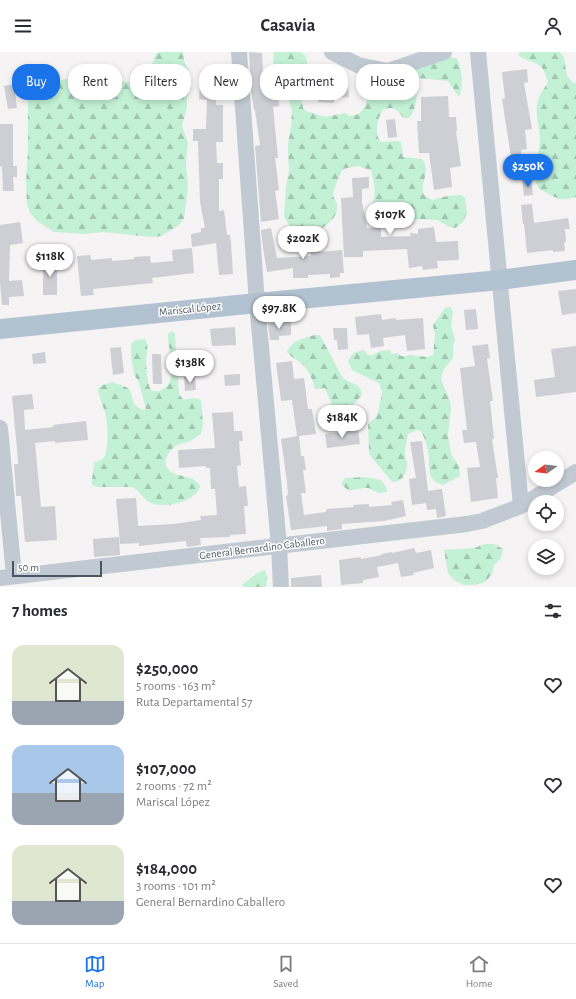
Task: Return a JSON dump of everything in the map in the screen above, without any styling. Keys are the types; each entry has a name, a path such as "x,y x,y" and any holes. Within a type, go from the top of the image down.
{"main road":[{"name":"Mariscal López","path":"0,329 500,280 576,270"}],"street":[{"path":"239,52 257,303 279,546 281,587"},
{"path":"332,52 358,65 388,71 444,52"},
{"path":"478,52 521,506"},
{"path":"0,428 7,577"},
{"name":"General Bernardino Caballero","path":"7,577 466,524 482,521 521,506 576,472"}],"green space":[{"path":"160,52 183,52 186,64 152,64 156,54"},
{"path":"274,52 300,52 305,55 308,64 273,64"},
{"path":"519,52 560,52 564,57 567,76 573,83 576,83 576,197 570,199 556,198 539,189 536,182 535,165 540,141 537,106 540,96 548,82 541,66 519,56"},
{"path":"443,54 457,59 462,78 462,89 459,97 448,81 419,78 419,64 405,64"},
{"path":"68,78 68,100 122,100 122,81 130,83 130,100 187,100 187,107 182,126 188,143 186,162 188,189 184,218 178,226 161,236 152,237 103,232 84,234 54,232 37,221 30,213 27,203 26,181 28,151 28,100 60,100 60,80"},
{"path":"289,100 302,100 303,108 306,111 325,117 345,113 349,116 359,114 366,104 367,100 416,100 413,112 409,118 404,118 393,108 383,110 377,126 379,139 381,142 401,142 403,157 422,159 426,168 423,186 424,195 432,200 447,196 462,195 465,199 467,213 463,222 455,228 437,220 422,219 403,220 394,225 393,220 369,216 375,195 371,170 357,166 343,169 340,174 333,196 337,204 336,214 330,222 313,234 294,229 284,217 286,186 289,170 288,144 292,111"},
{"path":"450,307 453,311 451,326 455,340 453,345 453,358 444,369 441,379 450,401 451,410 448,435 451,454 459,466 460,476 443,485 434,481 430,475 429,455 425,441 421,431 417,430 408,434 405,451 407,466 404,476 399,481 392,482 369,454 368,424 376,417 378,413 382,392 379,383 352,370 348,361 354,353 364,350 371,356 380,351 390,350 392,354 397,353 401,356 410,355 428,357 433,355 435,335 433,325 445,308"},
{"path":"172,331 175,334 179,395 183,399 196,398 201,400 203,424 201,434 188,442 179,444 167,455 165,463 166,467 173,473 191,478 200,486 198,492 187,500 179,503 157,505 148,502 135,488 132,487 97,487 92,485 94,463 103,459 105,456 108,433 107,422 98,388 112,382 126,387 130,390 134,404 142,410 146,409 139,383 134,374 131,344 135,340 145,339 147,346 146,361 149,384 151,390 160,391 167,386 170,381 171,368 168,334"},
{"path":"315,335 320,335 344,379 358,386 361,390 362,395 350,407 343,409 333,407 325,388 315,389 307,369 287,352 295,342"},
{"path":"365,477 381,480 386,487 387,492 378,493 369,488 349,491 341,484 345,478"},
{"path":"484,544 494,544 503,549 501,558 494,565 492,574 485,582 475,585 464,585 454,580 448,573 444,550 475,548"},
{"path":"265,570 267,578 266,587 244,587 242,585 256,574"}],"building":[{"path":"249,52 262,53 263,64 260,64 260,100 278,100 279,106 273,107 278,158 275,158 279,190 275,191 279,219 261,222 255,146 260,145 252,97 252,64 250,64"},
{"path":"527,69 528,82 524,83 532,129 525,130 527,149 521,150 523,169 513,170 502,99 505,98 502,72"},
{"path":"12,84 12,100 16,100 17,108 8,109 4,86"},
{"path":"448,96 449,117 456,117 456,131 461,166 450,168 452,187 434,190 429,153 419,153 417,121 421,121 421,97"},
{"path":"207,100 216,100 216,105 223,105 223,142 216,142 217,163 223,163 223,179 219,179 219,211 224,210 227,235 230,235 233,274 219,275 216,243 192,247 191,234 201,232 201,228 205,228 200,202 198,141 193,141 193,129 206,129"},
{"path":"318,100 334,100 334,103 318,102"},
{"path":"395,119 397,137 388,138 386,120"},
{"path":"0,124 13,124 13,166 17,166 17,177 13,177 14,191 3,191 2,166 0,167"},
{"path":"369,177 369,188 362,189 362,202 367,228 381,228 381,237 411,236 410,233 418,234 418,229 434,227 436,242 458,241 459,260 437,261 438,268 423,270 422,266 409,268 407,249 363,251 363,257 344,257 341,198 353,197 352,178"},
{"path":"531,179 533,195 524,196 522,180"},
{"path":"532,204 534,223 568,218 570,229 565,229 565,251 553,252 553,250 527,253 521,205"},
{"path":"20,222 23,243 10,245 9,281 22,280 24,296 9,297 9,305 2,305 0,282 0,225"},
{"path":"271,228 277,258 311,256 310,248 319,247 320,252 342,250 344,273 340,273 340,277 330,278 330,274 308,275 308,278 293,278 293,268 267,272 261,230"},
{"path":"192,248 194,273 152,278 153,283 93,289 94,295 81,296 77,256 90,255 91,260 112,258 112,261 150,256 151,263 173,261 172,250"},
{"path":"43,262 57,262 57,295 43,295"},
{"path":"576,289 576,313 562,315 558,291"},
{"path":"476,309 478,329 466,330 464,310"},
{"path":"381,314 382,320 396,318 396,320 423,318 425,349 407,351 405,335 383,338 384,346 371,348 369,334 357,335 355,317"},
{"path":"291,322 291,335 279,336 279,340 270,340 268,323"},
{"path":"235,327 236,345 212,346 210,329"},
{"path":"333,328 347,328 348,349 338,350 337,340 334,340"},
{"path":"488,344 490,358 487,359 493,401 490,401 494,439 492,439 498,478 496,478 498,498 471,502 467,468 480,467 476,442 464,443 462,430 467,430 460,368 475,366 472,346"},
{"path":"576,346 576,392 536,397 534,380 555,377 551,349"},
{"path":"121,347 124,373 113,375 110,348"},
{"path":"45,352 46,363 33,364 32,354"},
{"path":"152,354 161,354 162,384 153,384"},
{"path":"292,361 294,379 304,378 308,409 312,409 316,434 299,436 301,456 304,456 306,470 303,470 306,493 301,493 304,515 326,512 326,509 354,507 353,505 369,504 369,507 392,505 391,502 403,500 406,516 384,521 342,524 342,529 327,531 327,526 291,530 286,496 288,495 287,482 281,439 297,436 292,400 281,401 276,363"},
{"path":"240,374 240,385 225,386 224,375"},
{"path":"195,376 196,390 185,391 184,377"},
{"path":"32,394 34,409 24,410 25,430 54,427 53,425 86,421 88,440 35,443 41,507 55,506 57,540 25,542 21,496 16,496 14,464 18,464 12,396"},
{"path":"233,412 234,431 242,431 243,441 239,441 241,465 237,466 239,487 246,486 248,506 244,506 246,534 230,535 230,537 200,538 201,545 187,547 186,541 139,546 139,543 120,544 116,499 136,498 138,526 174,524 201,520 200,516 217,515 215,489 211,489 210,468 206,468 206,466 179,468 178,450 215,448 212,413"},
{"path":"358,430 360,444 327,448 325,434"},
{"path":"422,441 428,491 442,489 446,516 437,518 436,509 427,510 426,503 412,505 409,479 416,478 410,442"},
{"path":"119,537 120,555 94,557 93,539"},
{"path":"414,548 416,553 431,550 434,568 413,573 414,575 401,577 398,563 377,567 379,577 363,580 363,583 341,585 339,560 361,557 361,559"},
{"path":"321,575 322,587 291,587 291,578"}]}
